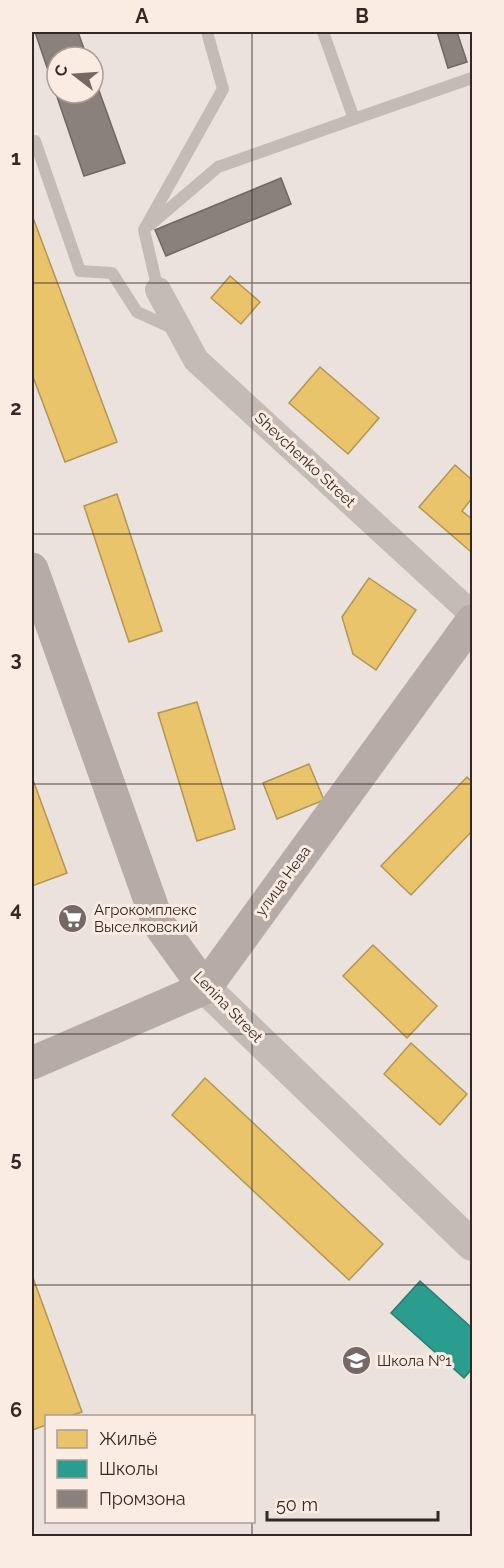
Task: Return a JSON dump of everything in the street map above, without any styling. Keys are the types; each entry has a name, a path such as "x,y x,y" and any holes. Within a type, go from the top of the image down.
{"main road":[{"name":"Lenina Street","path":"32,569 158,923 205,988"},
{"name":"улица Нева","path":"205,988 472,621"},
{"path":"32,1063 205,988"}],"street":[{"name":"Shevchenko Street","path":"158,290 196,360 472,614"},
{"name":"Lenina Street","path":"205,988 472,1245"}],"lane":[{"path":"158,290 144,230 223,89 207,32"},
{"path":"323,32 354,120"},
{"path":"144,230 218,167 472,78"},
{"path":"35,141 80,271 112,273 137,312 181,333"}],"building: Жильё":[{"path":"32,215 117,442 65,462 32,374"},
{"path":"230,276 260,302 241,324 211,298"},
{"path":"320,367 379,418 348,454 289,403"},
{"path":"455,465 472,480 472,498 462,511 472,519 472,548 470,551 419,507"},
{"path":"117,494 162,631 129,642 84,506"},
{"path":"369,578 416,610 376,670 353,654 342,617"},
{"path":"197,702 235,829 197,841 158,713"},
{"path":"309,764 324,800 277,819 263,783"},
{"path":"32,777 67,873 32,886"},
{"path":"467,777 472,782 472,831 411,895 381,866"},
{"path":"373,945 437,1006 407,1038 343,976"},
{"path":"411,1043 467,1094 440,1125 384,1074"},
{"path":"205,1078 383,1244 349,1280 172,1115"},
{"path":"32,1275 82,1412 73,1415 45,1415 45,1425 33,1430"}],"building: Школы":[{"path":"420,1281 472,1328 472,1369 464,1378 391,1313"}],"building: Промзона":[{"path":"35,32 78,32 83,45 45,45 45,61"},
{"path":"437,32 457,32 467,62 448,68"},
{"path":"60,105 104,105 125,163 84,176"},
{"path":"281,178 291,204 166,256 155,230"}],"place":[{"name":"Агрокомплекс Выселковский","path":"73,919"},
{"name":"Школа №1","path":"356,1361"}]}
